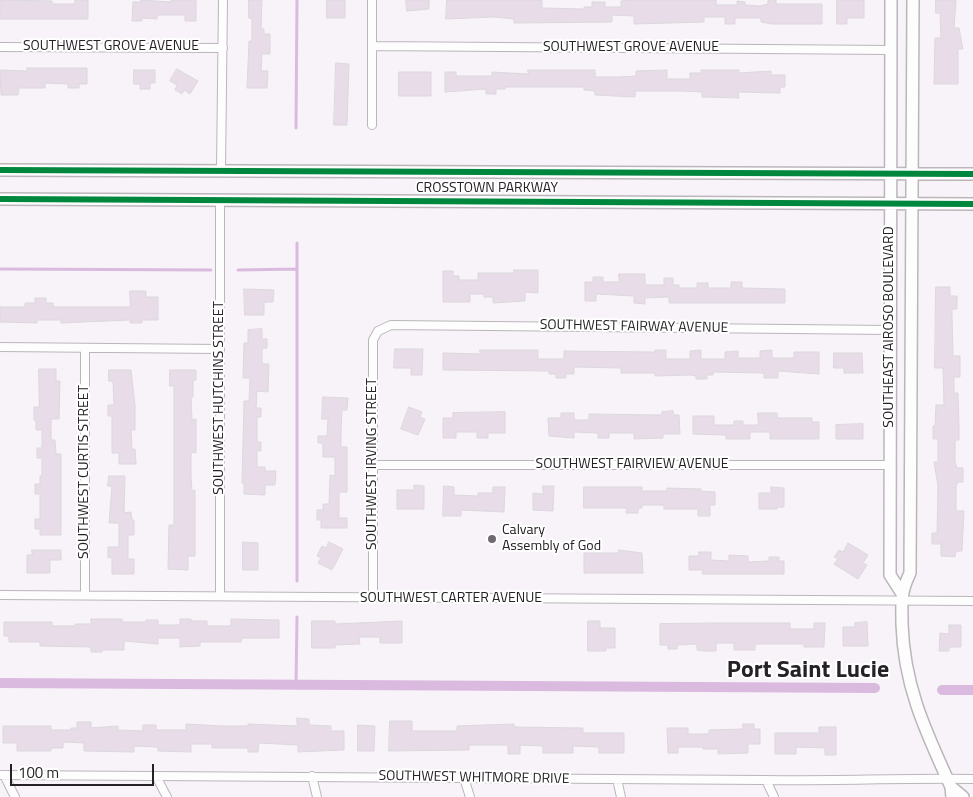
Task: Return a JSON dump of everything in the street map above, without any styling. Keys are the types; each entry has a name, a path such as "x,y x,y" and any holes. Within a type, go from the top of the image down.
{"main road":[{"name":"SOUTHEAST AIROSO BOULEVARD","path":"892,0 890,575 901,596 905,665 916,708 950,788 963,797"},
{"name":"SOUTHEAST AIROSO BOULEVARD","path":"901,596 910,573 913,0"},
{"name":"CROSSTOWN PARKWAY","path":"0,170 973,174"},
{"name":"CROSSTOWN PARKWAY","path":"0,199 973,204"}],"street":[{"path":"221,170 222,0"},
{"path":"372,0 372,125"},
{"name":"SOUTHWEST GROVE AVENUE","path":"372,46 891,50"},
{"name":"SOUTHWEST GROVE AVENUE","path":"0,47 222,48"},
{"name":"SOUTHWEST HUTCHINS STREET","path":"220,200 220,596"},
{"name":"SOUTHWEST FAIRWAY AVENUE","path":"378,331 391,325 890,330"},
{"name":"SOUTHWEST IRVING STREET","path":"373,598 373,340 378,331"},
{"path":"0,347 220,349"},
{"name":"SOUTHWEST CURTIS STREET","path":"85,348 86,595"},
{"name":"SOUTHWEST FAIRVIEW AVENUE","path":"373,465 890,465"},
{"name":"SOUTHWEST CARTER AVENUE","path":"0,595 373,598 901,596 973,601"},
{"path":"2,775 15,797"},
{"name":"SOUTHWEST WHITMORE DRIVE","path":"2,775 157,778 312,776 766,780 950,788 973,779"},
{"path":"312,776 317,797"},
{"path":"157,778 167,797"},
{"path":"464,778 470,797"},
{"path":"618,779 621,797"},
{"path":"766,780 774,797"}],"building":[{"path":"0,0 52,1 52,4 75,4 75,0 88,0 88,19 0,19"},
{"path":"141,0 171,2 171,0 196,0 196,21 185,21 185,15 157,15 157,19 142,18 142,21 132,21 133,2 141,2"},
{"path":"249,0 262,0 261,29 264,29 264,34 270,34 270,54 262,54 261,71 268,71 267,88 247,88 249,41 252,41 252,19 249,18"},
{"path":"327,0 345,0 345,18 327,18"},
{"path":"406,0 429,0 429,9 407,11"},
{"path":"447,0 542,0 542,8 584,9 584,7 592,7 592,2 605,2 605,7 621,7 621,1 628,0 716,0 716,5 737,5 737,1 745,2 745,5 760,6 768,4 768,0 776,0 776,4 822,4 822,24 772,24 761,22 761,18 735,18 735,24 725,24 725,17 704,17 704,22 634,24 634,16 612,15 612,22 514,23 514,19 494,17 446,19"},
{"path":"837,0 864,0 864,18 847,18 847,24 837,24"},
{"path":"936,0 956,0 954,28 959,28 963,49 958,49 958,84 934,84 935,38 941,38 940,13 936,13"},
{"path":"336,63 349,64 347,125 334,125"},
{"path":"27,68 87,68 87,84 79,84 79,88 68,88 68,84 45,83 45,88 19,88 18,95 1,95 0,70 27,71"},
{"path":"177,69 198,81 190,94 184,90 182,94 175,90 177,85 170,81"},
{"path":"134,70 155,70 155,83 150,83 150,89 140,89 140,84 134,84"},
{"path":"528,70 595,70 595,77 619,77 636,76 636,71 667,70 667,79 690,79 690,73 701,73 701,70 739,70 739,73 771,71 771,75 785,75 785,87 780,87 780,93 738,92 739,98 702,97 702,92 680,91 635,91 635,97 595,95 595,91 584,90 584,87 505,87 505,89 496,89 496,94 486,94 486,89 445,92 445,72 456,72 456,76 492,76 492,72 528,74"},
{"path":"399,72 431,72 431,96 399,96"},
{"path":"514,270 538,270 538,293 525,292 525,301 493,303 493,297 484,297 484,294 470,294 470,302 443,302 443,271 453,271 453,276 459,276 459,280 478,280 478,273 514,273"},
{"path":"619,274 645,274 645,285 664,285 664,278 673,278 673,285 679,285 679,288 697,288 697,283 708,283 708,288 731,288 731,282 742,282 742,288 785,289 785,303 669,303 669,297 645,298 645,304 634,303 634,296 596,294 596,301 585,301 585,282 593,282 593,277 603,277 603,282 619,282"},
{"path":"936,287 950,287 950,296 957,296 957,309 952,309 953,356 960,356 960,377 954,377 954,393 958,393 959,426 959,440 955,440 955,462 957,468 963,468 963,482 958,482 956,486 956,511 964,511 962,551 956,551 955,557 941,556 941,544 932,544 932,533 937,533 938,486 934,462 938,462 938,439 933,439 933,426 935,426 936,405 944,405 943,368 935,368"},
{"path":"244,289 274,290 273,302 264,302 264,315 245,315"},
{"path":"130,291 146,291 146,297 158,297 158,320 142,320 142,323 130,323 130,320 61,323 61,320 37,320 37,323 0,322 0,307 25,307 25,303 35,303 35,298 46,298 46,303 53,303 53,307 130,307"},
{"path":"262,329 262,339 267,339 267,348 262,348 262,364 269,364 268,392 257,391 256,408 261,408 261,417 257,417 257,442 261,442 261,451 257,451 257,467 265,467 265,471 276,471 275,485 265,485 265,495 244,494 244,483 242,483 244,401 249,401 250,378 243,378 244,343 248,343 248,330"},
{"path":"395,349 423,349 422,375 411,375 411,368 394,368"},
{"path":"480,350 538,350 538,359 564,359 564,351 655,352 655,350 666,350 666,359 690,359 690,351 701,350 701,359 725,359 725,352 738,351 738,358 760,358 760,351 772,350 772,358 794,358 794,352 819,352 819,374 778,371 778,378 764,378 764,373 713,372 713,375 707,375 707,379 696,379 696,376 690,375 655,376 655,373 621,373 621,368 574,367 574,374 566,374 566,378 556,378 556,374 549,374 549,371 443,370 443,353 480,354"},
{"path":"834,353 862,353 863,373 844,373 844,368 834,368"},
{"path":"39,369 56,369 56,381 60,381 59,419 51,419 51,440 55,440 56,454 61,454 61,535 40,535 40,529 35,529 35,519 40,519 40,494 35,494 35,484 40,484 40,476 42,476 42,458 37,458 37,448 42,448 42,430 36,430 36,421 34,420 34,407 39,407"},
{"path":"109,370 131,370 135,405 135,430 131,430 132,449 135,449 136,464 119,464 119,453 112,453 112,416 108,416 108,405 114,405 113,381 109,381"},
{"path":"170,370 196,370 196,380 193,380 193,397 191,397 192,420 196,419 196,453 191,452 192,491 195,490 195,556 188,556 188,570 168,569 169,525 174,525 174,386 170,386"},
{"path":"323,397 348,398 347,410 342,410 341,432 341,447 347,447 347,492 339,492 339,518 347,518 347,528 321,528 321,520 317,520 317,510 323,510 323,504 329,504 330,475 335,476 335,457 323,457 323,443 318,443 318,436 327,436 328,419 322,419"},
{"path":"409,407 422,412 420,417 425,419 418,435 401,429"},
{"path":"673,411 674,415 679,415 680,434 663,434 663,438 634,439 634,433 609,433 609,438 598,438 598,433 574,432 574,438 549,436 548,418 561,418 561,413 574,413 574,420 589,420 589,414 662,415 662,412"},
{"path":"505,412 505,433 488,433 488,438 477,438 477,432 456,432 456,438 443,438 443,418 453,418 453,413"},
{"path":"758,413 777,413 777,418 812,418 812,422 819,422 819,439 770,439 770,432 750,432 750,439 726,439 726,435 693,434 693,416 714,416 714,425 734,425 734,421 743,421 743,425 758,425"},
{"path":"863,424 863,439 836,439 836,425"},
{"path":"109,476 125,476 124,513 131,512 132,520 134,520 134,535 128,535 128,559 134,559 134,574 112,574 112,557 108,558 108,547 119,547 119,523 109,523 112,486 108,486"},
{"path":"414,485 424,486 424,509 397,509 397,490 414,490"},
{"path":"444,486 454,487 454,495 478,496 478,493 493,493 493,487 505,487 504,512 461,510 461,516 443,516"},
{"path":"543,486 554,486 553,511 533,510 533,493 543,494"},
{"path":"584,487 642,487 642,491 667,491 667,488 701,489 701,491 715,492 715,505 710,505 710,516 698,516 698,509 664,509 664,505 642,505 642,508 638,508 638,513 626,513 627,508 584,508"},
{"path":"771,487 784,488 784,507 759,509 759,493 771,493"},
{"path":"243,542 258,543 258,570 243,570"},
{"path":"329,542 343,549 332,570 318,563 321,558 317,556 322,546 326,548"},
{"path":"848,543 868,555 863,563 867,565 858,579 834,564 838,559 834,557 839,550 843,552"},
{"path":"32,550 61,550 61,560 50,560 50,573 27,573 27,555 32,555"},
{"path":"619,550 642,553 643,573 584,573 584,553 619,553"},
{"path":"699,552 711,552 711,560 729,561 729,555 748,556 748,562 769,561 769,557 779,557 779,561 784,561 784,574 702,574 703,570 689,570 689,556 699,556"},
{"path":"91,619 122,619 122,622 158,620 158,625 180,625 180,619 191,619 191,621 207,621 207,626 231,626 231,619 279,620 279,638 242,638 241,642 200,642 200,646 180,647 180,638 158,638 158,644 124,641 124,650 91,652 91,647 40,646 40,642 9,642 9,636 4,636 4,622 52,622 52,626 75,626 75,624 91,624"},
{"path":"312,621 335,621 335,624 402,621 402,643 380,643 380,637 359,637 360,644 335,645 335,648 312,648"},
{"path":"588,621 600,621 600,628 615,628 615,648 606,648 606,651 588,651"},
{"path":"867,622 868,646 843,646 843,627 855,627 855,623"},
{"path":"790,623 790,629 814,629 814,623 825,623 824,647 804,647 804,644 755,644 755,650 734,650 734,643 716,643 716,651 703,651 697,650 697,644 677,645 677,649 668,649 668,645 660,645 660,624"},
{"path":"949,625 961,625 961,647 949,647 949,651 939,651 940,633 949,634"},
{"path":"297,718 309,719 309,725 331,726 331,731 344,731 344,750 298,752 298,745 259,743 258,752 248,752 248,748 212,748 212,744 191,744 191,752 158,751 158,747 134,746 134,752 84,751 84,743 63,742 63,748 51,748 51,751 17,751 17,743 3,743 3,726 51,726 51,730 71,730 71,728 77,728 77,722 91,722 91,728 118,726 118,730 143,731 143,725 156,725 156,730 186,730 186,724 297,726"},
{"path":"390,721 412,721 412,731 457,731 457,726 514,724 514,727 583,728 583,733 624,733 624,753 599,753 599,747 573,746 573,753 543,753 543,746 520,745 520,754 508,754 508,745 469,745 469,750 389,751"},
{"path":"743,724 754,724 754,729 760,729 760,744 748,744 748,753 718,754 718,749 678,747 678,753 668,753 667,728 688,728 688,734 709,734 709,730 743,729"},
{"path":"358,725 375,726 374,751 358,751"},
{"path":"819,727 836,727 836,755 825,755 825,748 796,747 796,754 775,754 775,733 819,733"}],"waterway":[{"path":"296,128 297,0"},
{"path":"297,243 297,581"},
{"path":"0,269 211,270"},
{"path":"238,270 296,269"},
{"path":"296,685 297,617"},
{"path":"0,683 875,688"},
{"path":"942,690 973,690"}],"cycle path":[{"path":"0,170 973,174"},
{"path":"0,199 973,204"}],"place":[{"name":"Calvary Assembly of God","path":"492,539"}],"district":[{"name":"Port Saint Lucie","path":"808,671"}]}
